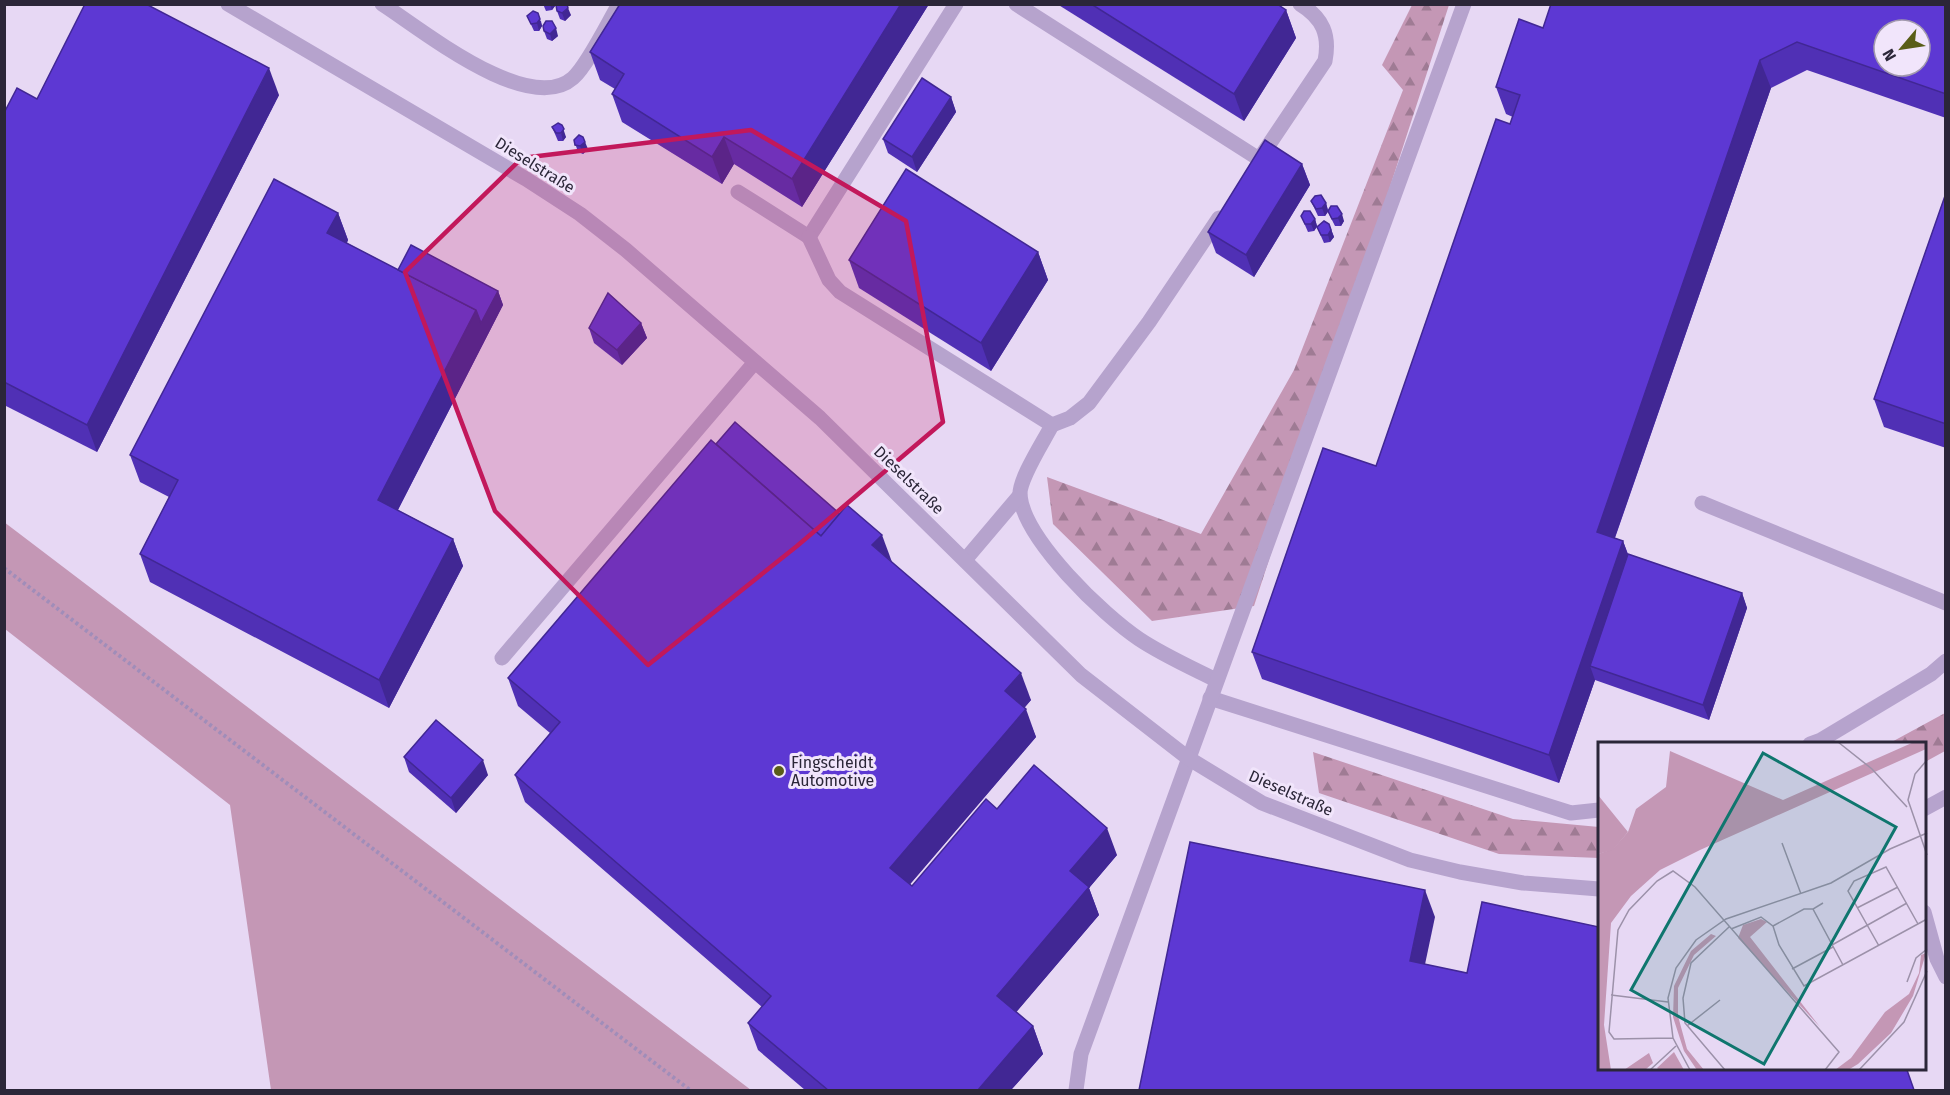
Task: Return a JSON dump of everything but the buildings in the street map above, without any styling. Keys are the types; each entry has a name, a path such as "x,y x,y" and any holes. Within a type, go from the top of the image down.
{"street":[{"name":"Dieselstraße","path":"228,4 526,179 580,214 820,418 1082,675 1188,758 1262,803 1410,860 1523,883 1598,889"},
{"path":"382,4 492,75 532,88 560,87 574,77 619,4"},
{"path":"809,237 957,4"},
{"path":"1016,4 1256,163 1325,61 1328,44 1324,26 1313,12 1300,4"},
{"path":"1076,1090 1081,1054 1464,4"},
{"path":"738,192 809,237 829,280 840,292 1052,425"},
{"path":"965,560 1020,495 1024,480 1052,425 1070,418 1089,403 1149,322 1227,207"},
{"path":"502,658 755,362"},
{"path":"1020,495 1035,533 1049,553 1116,622 1166,656 1216,680"},
{"path":"1702,503 1946,603"},
{"path":"1816,742 1931,674 1946,661"},
{"path":"1210,698 1571,813 1598,810"},
{"path":"1926,808 1946,797"},
{"path":"1926,919 1937,959 1946,977"}],"path":[{"path":"4,568 690,1090"}],"highlighted area":[{"path":"751,130 906,221 943,422 797,546 648,665 495,511 405,272 522,158"}],"green space":[{"path":"1412,5 1449,5 1254,606 1152,621 1053,524 1047,477 1201,534 1294,370 1403,90 1382,65"},
{"path":"4,522 751,1090 271,1090 230,805 5,629"},
{"path":"1945,713 1945,751 1926,761 1926,742 1892,742"},
{"path":"1313,752 1513,819 1598,827 1598,858 1499,854 1319,793"}],"place":[{"name":"Fingscheidt Automotive","path":"779,771"}]}
